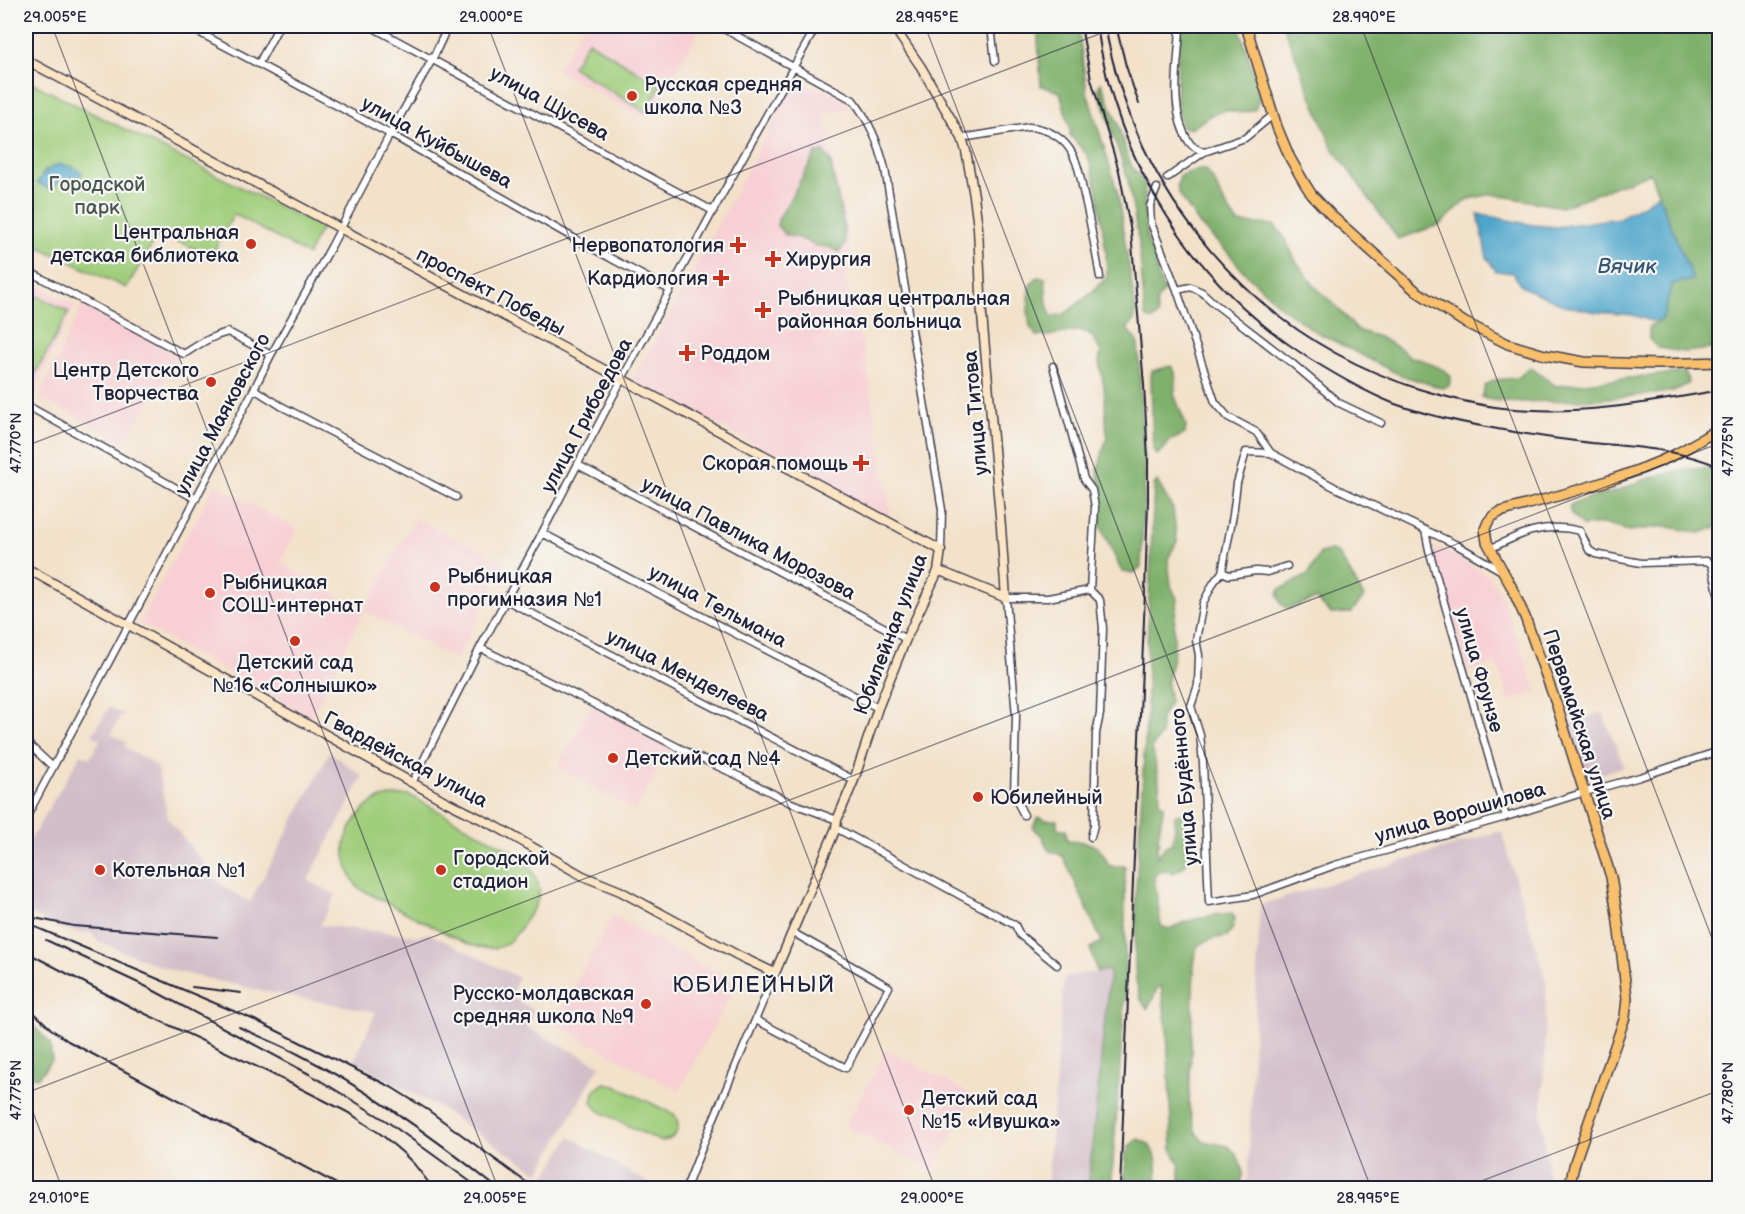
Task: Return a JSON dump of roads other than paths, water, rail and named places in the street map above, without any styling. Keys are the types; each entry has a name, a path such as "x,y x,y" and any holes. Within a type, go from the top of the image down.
{"main road":[{"path":"1246,26 1273,115 1290,158 1312,195 1416,291 1464,322 1508,344 1545,355 1584,362 1659,364 1719,362"},
{"name":"Первомайская улица","path":"1569,1188 1575,1162 1625,1017 1627,998 1617,915 1611,877 1557,706 1525,617 1490,549 1485,529 1493,516 1500,512 1560,496 1645,467 1677,453 1719,428"}],"street":[{"name":"улица Куйбышева","path":"187,26 390,134 670,290"},
{"path":"259,63 279,26"},
{"name":"улица Щусева","path":"370,26 713,211"},
{"name":"улица Маяковского","path":"26,818 271,355 433,58 448,26"},
{"name":"Юбилейная улица","path":"686,1188 837,824 878,708 906,639 938,571 941,550 942,510 881,154 862,112 853,100 722,26"},
{"path":"795,66 815,26"},
{"name":"улица Титова","path":"893,26 921,67 962,138 974,196 1016,716 1014,796 1024,815"},
{"path":"991,26 995,60"},
{"path":"1180,26 1176,98 1182,127 1190,144 1204,153"},
{"name":"проспект Победы","path":"26,60 941,550"},
{"name":"улица Грибоедова","path":"412,783 480,648 622,379 795,66"},
{"path":"1167,178 1204,153 1245,138 1273,115"},
{"path":"962,138 1029,127 1052,132 1063,141 1073,153 1078,167 1100,277"},
{"path":"1157,188 1150,206 1151,223 1177,290 1215,402 1228,417 1256,432 1271,453 1336,489 1455,544 1503,571"},
{"path":"26,270 184,354 202,342 228,332 271,355"},
{"path":"1177,290 1191,287 1202,292 1293,364 1339,404 1381,423"},
{"path":"1053,366 1084,479 1092,490 1095,507 1090,590 1100,600 1103,627 1100,714 1096,734 1094,825 1091,837"},
{"path":"254,389 281,406 456,497"},
{"path":"26,405 196,499"},
{"name":"улица Будённого","path":"1209,903 1203,763 1200,735 1191,706 1198,685 1196,640 1203,603 1222,572 1237,483 1246,452 1271,453"},
{"name":"улица Павлика Морозова","path":"578,465 906,639"},
{"path":"1490,549 1518,534 1541,529 1568,528 1580,531 1589,550 1595,554 1641,563 1707,561 1712,565 1719,602"},
{"name":"улица Фрунзе","path":"1425,530 1432,562 1506,817"},
{"name":"улица Тельмана","path":"542,533 878,708"},
{"path":"1222,572 1229,575 1256,571 1268,572 1287,566"},
{"name":"Гвардейская улица","path":"26,568 583,876 620,891 729,951 775,973"},
{"path":"938,571 1006,598 1048,598 1090,590"},
{"name":"улица Менделеева","path":"506,600 854,780"},
{"path":"480,648 837,824 1015,925 1020,935 1057,965"},
{"path":"26,742 53,766"},
{"name":"улица Ворошилова","path":"1209,903 1253,895 1335,865 1640,777 1713,753 1719,748"},
{"path":"756,1020 846,1068 889,987 792,932"}],"water":[{"path":"59,164 82,172 75,186 59,181 52,190 37,183 45,171"},
{"name":"Вячик","path":"1658,194 1693,280 1672,284 1662,320 1651,321 1633,315 1596,312 1563,305 1522,287 1513,273 1496,271 1487,258 1478,214 1533,225 1556,227 1619,218"}],"railway":[{"path":"1081,26 1091,79 1119,171 1131,232 1148,460 1144,620 1120,1188"},
{"path":"1097,26 1107,77 1122,125 1142,172 1167,216 1196,257 1230,295 1268,329 1310,359 1373,394 1395,404 1431,415 1541,436 1673,453 1720,467"},
{"path":"1105,26 1121,88 1144,147 1174,202 1211,251 1254,296 1304,334 1359,365 1419,389 1492,407 1531,410 1612,407 1720,390"},
{"path":"1116,26 1139,104"},
{"path":"29,917 74,926 217,937"},
{"path":"26,923 257,1021 391,1087 428,1110 534,1188"},
{"path":"46,940 147,987 311,1075 385,1120 479,1188"},
{"path":"26,952 131,1007 351,1114 382,1135 403,1153 433,1188"},
{"path":"192,987 241,993"},
{"path":"26,1005 51,1029 68,1041 344,1188"},
{"path":"239,1027 291,1050 376,1099 426,1133 497,1188"}],"place":[{"name":"Русская средняя школа №3","path":"632,96"},
{"name":"Центральная детская библиотека","path":"251,244"},
{"name":"Нервопатология","path":"738,245"},
{"name":"Хирургия","path":"773,259"},
{"name":"Кардиология","path":"721,278"},
{"name":"Рыбницкая центральная районная больница","path":"763,310"},
{"name":"Роддом","path":"687,353"},
{"name":"Центр Детского Творчества","path":"211,382"},
{"name":"Скорая помощь","path":"861,463"},
{"name":"Рыбницкая прогимназия №1","path":"435,587"},
{"name":"Рыбницкая СОШ-интернат","path":"210,593"},
{"name":"Детский сад №16 «Солнышко»","path":"295,641"},
{"name":"Детский сад №4","path":"613,758"},
{"name":"Юбилейный","path":"978,797"},
{"name":"Котельная №1","path":"100,870"},
{"name":"Городской стадион","path":"441,870"},
{"name":"Русско-молдавская средняя школа №9","path":"646,1004"},
{"name":"Детский сад №15 «Ивушка»","path":"909,1110"}],"district":[{"name":"ЮБИЛЕЙНЫЙ","path":"754,984"}],"park label":[{"name":"Городской парк","path":"97,196"}]}
